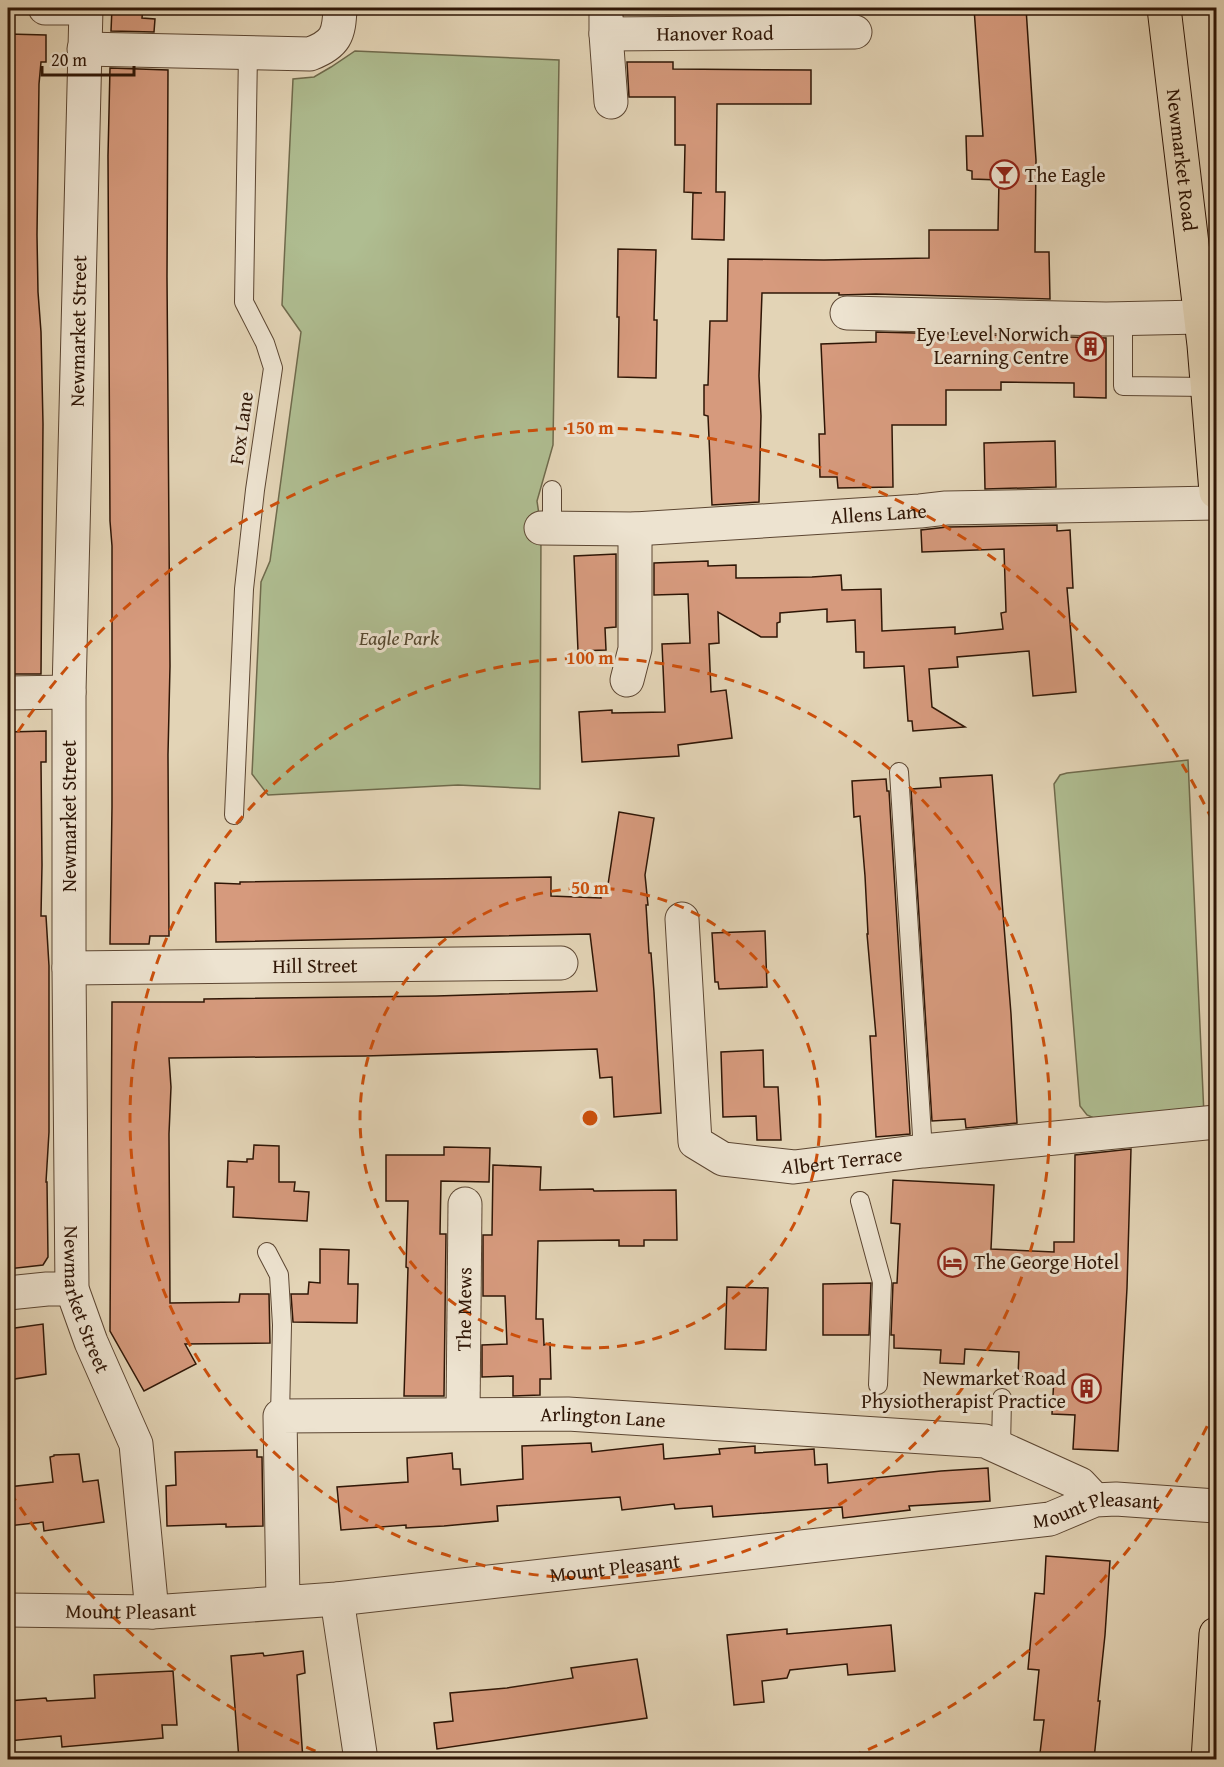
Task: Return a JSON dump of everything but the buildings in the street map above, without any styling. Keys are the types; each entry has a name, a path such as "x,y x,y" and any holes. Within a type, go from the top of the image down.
{"main road":[{"name":"Newmarket Road","path":"1164,8 1200,317 1216,492"},
{"path":"1208,1760 1216,1634"}],"street":[{"path":"45,8 86,8"},
{"name":"Newmarket Street","path":"86,8 69,692 72,1289 91,1342 136,1444 152,1612"},
{"path":"84,49 310,54 327,47 335,36 339,24 340,8"},
{"name":"Hanover Road","path":"611,102 606,21 834,24"},
{"path":"847,313 1123,319 1200,317"},
{"name":"Allens Lane","path":"546,528 635,529 946,508 1216,503"},
{"path":"627,680 635,649 635,529"},
{"path":"8,693 69,692"},
{"name":"Albert Terrace","path":"682,919 695,1142 723,1159 794,1167 923,1151 1216,1122"},
{"name":"Hill Street","path":"69,969 561,963"},
{"name":"The Mews","path":"464,1414 465,1204"},
{"path":"8,1293 72,1289"},
{"name":"Arlington Lane","path":"280,1416 568,1414 985,1441 1080,1484 1095,1500"},
{"path":"280,1416 283,1601"},
{"name":"Mount Pleasant","path":"8,1610 152,1612 337,1599 1050,1519 1095,1500 1116,1499 1216,1506"},
{"path":"337,1599 361,1760"}],"lane":[{"name":"Fox Lane","path":"234,815 244,589 255,490 273,368 265,343 244,302 248,52"},
{"path":"1123,319 1123,386 1207,387"},
{"path":"546,528 552,489"},
{"path":"899,772 923,1151"},
{"path":"860,1201 882,1282 878,1384"},
{"path":"267,1252 279,1275 282,1325 280,1416"},
{"path":"1001,1448 1002,1398"}],"green space":[{"name":"Eagle Park","path":"355,51 559,60 553,445 537,501 541,528 540,789 458,785 268,795 252,774 261,582 270,561 301,332 282,305 293,79 314,77"},
{"path":"1188,760 1204,1115 1101,1121 1087,1115 1080,1106 1054,784 1060,775 1067,773"}],"place":[{"name":"The Eagle","path":"1004,175"},
{"name":"Eye Level Norwich Learning Centre","path":"1090,346"},
{"name":"The George Hotel","path":"953,1262"},
{"name":"Newmarket Road Physiotherapist Practice","path":"1087,1389"}]}
